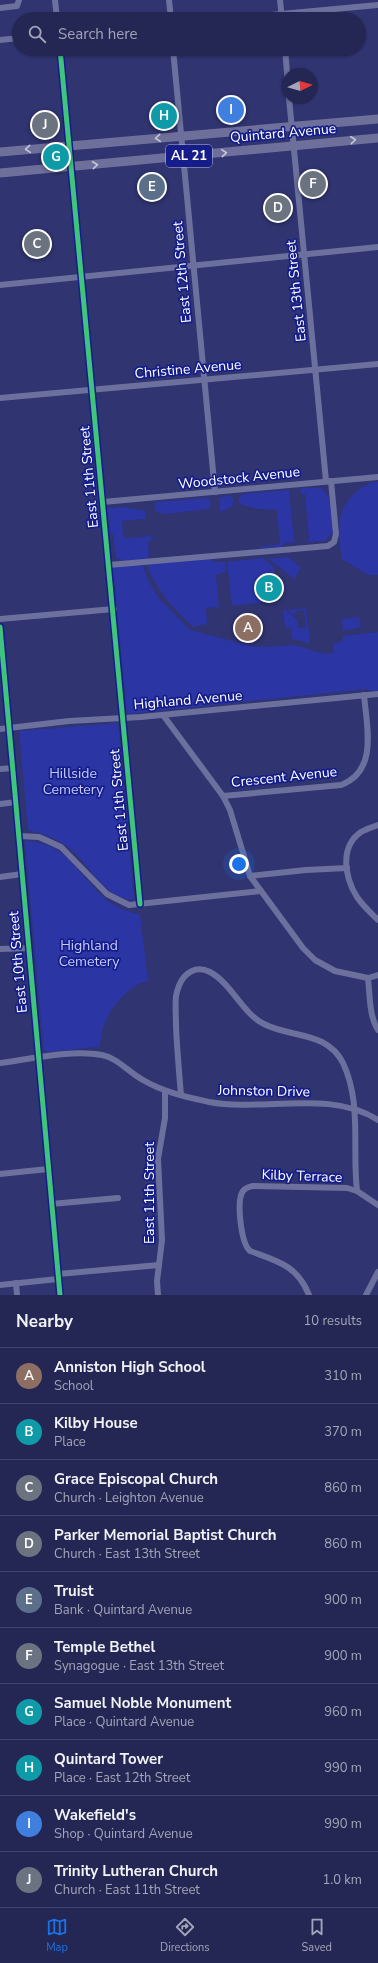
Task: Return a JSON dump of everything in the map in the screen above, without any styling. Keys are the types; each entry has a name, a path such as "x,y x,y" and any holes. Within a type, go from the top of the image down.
{"highway":[{"name":"Quintard Avenue","path":"0,152 378,119"},
{"name":"Quintard Avenue","path":"0,173 378,138"}],"street":[{"path":"0,8 17,6 19,0"},
{"path":"55,0 56,12"},
{"path":"169,0 170,12"},
{"path":"280,0 282,12"},
{"path":"317,12 378,5"},
{"path":"0,40 12,39"},
{"name":"East 11th Street","path":"61,56 70,167 114,609 140,904"},
{"name":"East 12th Street","path":"174,56 215,492"},
{"path":"286,56 287,68"},
{"name":"East 13th Street","path":"109,565 328,546 334,542 336,534 316,369 290,104"},
{"path":"0,285 378,247"},
{"name":"Christine Avenue","path":"0,398 378,364"},
{"name":"Woodstock Avenue","path":"103,502 378,477"},
{"path":"0,619 114,609"},
{"name":"East 10th Street","path":"0,627 60,1295"},
{"name":"Highland Avenue","path":"0,729 63,721 163,715 378,694"},
{"name":"Crescent Avenue","path":"223,796 341,785 356,778 363,769 369,754 364,695"},
{"path":"163,715 223,796 230,810 250,876 303,948 315,960 334,971 368,978 378,975"},
{"path":"0,769 12,768"},
{"path":"0,804 16,802"},
{"path":"378,825 361,831 351,844 347,853 347,868 357,897 378,920"},
{"path":"19,836 39,838 61,847 107,894 129,905 260,891"},
{"path":"250,876 306,870 347,868"},
{"path":"0,877 22,874"},
{"path":"0,949 29,948"},
{"path":"181,1095 177,1046 176,995 180,984 186,975 197,969 204,969 214,974 259,1021 270,1026 312,1037 332,1048 342,1061 352,1092 354,1108 357,1191"},
{"path":"368,978 372,1012 374,1022 378,1030"},
{"name":"Johnston Drive","path":"0,1063 85,1054 103,1055 118,1062 133,1075 145,1082 181,1095 228,1105 311,1104 354,1108 378,1120"},
{"name":"East 11th Street","path":"158,1295 162,1240 158,1159 165,1118 166,1090"},
{"path":"0,1174 48,1169"},
{"name":"Kilby Terrace","path":"309,1295 299,1278 288,1266 250,1251 245,1247 241,1232 240,1196 247,1187 253,1186 347,1188 357,1191 378,1205"},
{"path":"52,1204 118,1198"},
{"path":"0,1285 58,1276 159,1265"},
{"path":"366,1295 378,1272"},
{"path":"16,1283 17,1295"}],"green space":[{"path":"372,482 378,482 378,575 368,575 342,559 339,535 341,514 345,505 351,496"},
{"path":"301,488 321,488 328,497 332,508 333,532 325,541 304,542 309,540 305,494 300,493"},
{"path":"289,490 294,541 299,542 285,543 282,547 260,549 260,547 280,544 277,510 258,509 246,506 239,503 239,497 242,494"},
{"path":"229,495 234,500 232,507 220,512 219,498"},
{"path":"208,498 211,503 209,509 164,514 155,511 155,502"},
{"path":"125,507 145,511 145,519 122,521 123,538 146,537 147,535 150,535 153,540 148,540 148,559 124,561 116,558 113,534 110,533 108,510 109,508"},
{"path":"288,557 301,568 294,579 269,559"},
{"path":"209,558 214,562 225,562 226,575 225,572 216,575 219,607 206,608 207,624 193,627 178,613 166,598 155,583 146,564"},
{"path":"263,558 274,567 274,583 269,573 261,575 264,602 232,606 227,562"},
{"path":"139,564 143,566 149,582 158,597 190,630 251,646 262,647 295,645 324,654 334,653 333,644 343,641 343,636 378,632 378,691 371,691 367,689 127,714 113,568"},
{"path":"306,608 310,643 292,638 291,628 285,627 283,610 286,610 297,620 298,628 306,627 304,610 298,610 297,618 297,612 294,612 295,616 287,610"},
{"path":"359,617 361,627 343,631 342,619"},
{"name":"Hillside Cemetery","path":"118,723 134,900 123,898 105,887 69,848 60,842 28,830 19,731"},
{"name":"Highland Cemetery","path":"25,841 40,843 53,848 72,863 108,901 140,915 148,981 141,983 127,992 115,1005 103,1028 99,1047 44,1052"}],"cycle path":[{"path":"61,56 140,904"},
{"path":"0,627 60,1295"}],"place":[{"name":"Wakefield's","path":"231,110"},
{"name":"Quintard Tower","path":"164,116"},
{"name":"Trinity Lutheran Church","path":"45,125"},
{"name":"Samuel Noble Monument","path":"56,157"},
{"name":"Temple Bethel","path":"313,184"},
{"name":"Truist","path":"152,187"},
{"name":"Parker Memorial Baptist Church","path":"278,208"},
{"name":"Grace Episcopal Church","path":"37,244"},
{"name":"Kilby House","path":"269,588"},
{"name":"Anniston High School","path":"248,628"}]}
